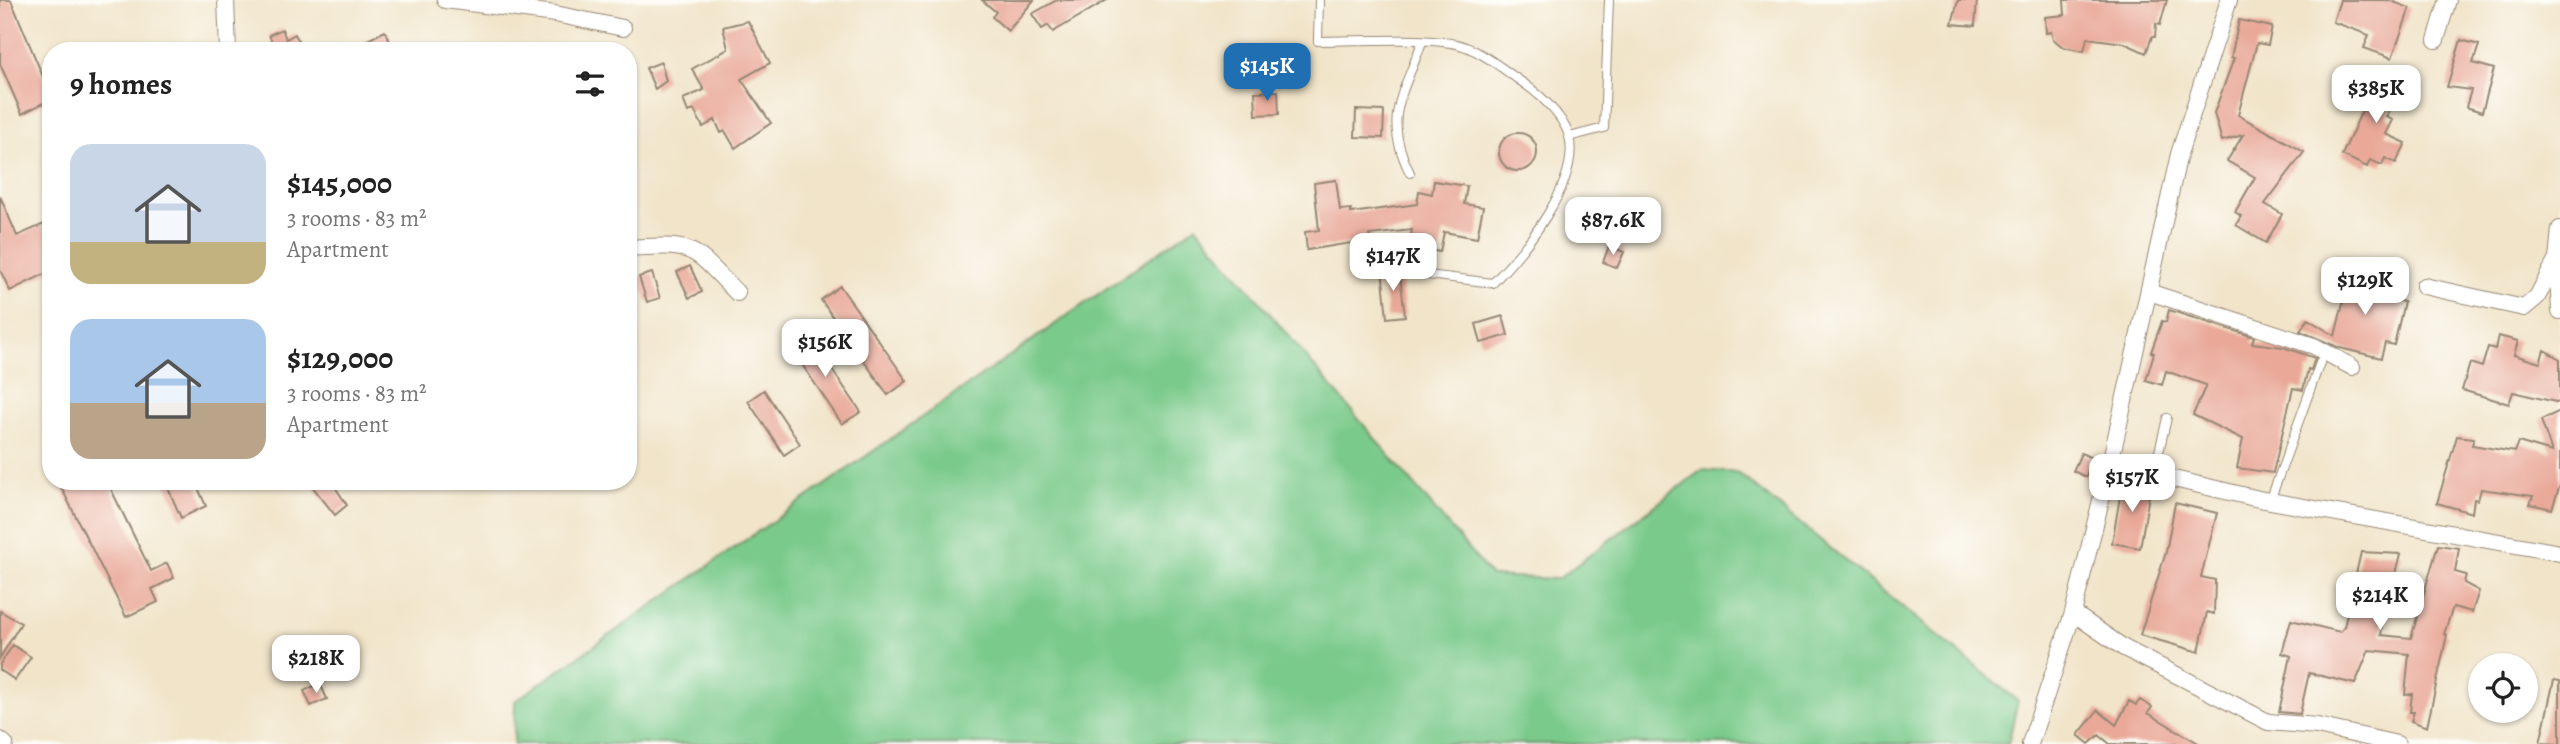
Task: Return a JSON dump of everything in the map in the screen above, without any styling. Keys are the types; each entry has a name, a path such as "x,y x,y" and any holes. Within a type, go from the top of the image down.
{"street":[{"path":"226,0 228,42"},
{"path":"445,0 555,14 623,28"},
{"path":"2030,744 2073,613 2110,464 2179,155 2229,0"},
{"path":"2436,40 2448,0"},
{"path":"2560,229 2557,259 2560,311"},
{"path":"637,247 679,245 692,249 737,293"},
{"path":"2424,286 2524,307 2537,297 2557,259"},
{"path":"2149,292 2314,346 2352,367"},
{"path":"2110,464 2270,500 2560,554"},
{"path":"2073,613 2124,648 2268,722 2317,726 2397,744"},
{"path":"0,740 5,744"}],"lane":[{"path":"1319,0 1318,41 1453,43 1488,58 1527,86 1559,117 1569,137 1569,162 1561,190 1544,219 1493,283 1412,273"},
{"path":"1569,137 1604,128 1609,0"},
{"path":"1410,173 1399,150 1395,118 1422,43"},
{"path":"2270,500 2322,360"},
{"path":"2154,473 2167,418"}],"green space":[{"path":"1196,226 1491,576 1558,579 1702,470 1738,473 2018,701 2008,744 514,744 515,701"}],"building":[{"path":"0,0 11,0 42,74 42,104 22,114 0,64"},
{"path":"982,0 1034,0 1008,31 992,17 996,12"},
{"path":"1057,0 1107,0 1053,32 1048,25 1042,29 1032,14"},
{"path":"1958,0 1977,0 1975,26 1952,24"},
{"path":"2064,0 2167,0 2160,25 2156,24 2155,37 2152,37 2146,53 2124,43 2087,38 2084,51 2063,47 2053,39 2051,32 2046,33 2045,17 2065,15"},
{"path":"2340,0 2388,0 2410,8 2392,58 2364,48 2369,35 2333,22"},
{"path":"2239,20 2272,27 2268,45 2257,43 2238,115 2304,152 2265,204 2282,214 2266,243 2236,225 2241,216 2235,212 2255,177 2227,161 2243,135 2222,141 2214,113 2234,58 2231,58"},
{"path":"748,21 770,63 741,79 771,123 735,148 725,131 721,133 715,120 703,127 694,110 688,112 683,99 704,90 692,69 728,49 723,27"},
{"path":"282,29 286,39 295,34 299,42 272,42 269,35"},
{"path":"385,31 390,42 364,42"},
{"path":"2461,40 2479,45 2473,63 2494,69 2482,112 2466,107 2471,90 2447,87"},
{"path":"661,62 666,81 655,89 646,68"},
{"path":"2381,68 2405,80 2386,117 2393,120 2386,134 2406,143 2396,163 2385,158 2382,165 2370,160 2367,167 2342,155"},
{"path":"1278,91 1279,114 1256,115 1255,92"},
{"path":"1356,110 1384,111 1383,138 1355,137"},
{"path":"1518,133 1531,139 1537,152 1531,165 1518,171 1505,165 1499,152 1505,139"},
{"path":"1336,180 1340,210 1351,209 1351,213 1417,204 1419,191 1432,194 1434,181 1467,186 1464,204 1483,207 1477,238 1444,232 1440,252 1424,249 1422,260 1407,257 1412,230 1369,235 1370,240 1307,250 1305,232 1319,230 1314,183"},
{"path":"0,196 17,236 42,225 42,275 10,291 0,270"},
{"path":"1609,246 1624,252 1617,268 1603,262"},
{"path":"690,266 702,292 689,298 677,272"},
{"path":"1399,267 1405,316 1387,318 1382,269"},
{"path":"2359,271 2399,281 2395,300 2404,302 2394,345 2385,343 2381,358 2340,348 2300,331 2308,319 2335,336 2345,295 2352,297"},
{"path":"652,273 660,298 647,302 639,277"},
{"path":"840,286 907,381 888,395 821,300"},
{"path":"2169,310 2254,337 2252,343 2283,347 2315,358 2311,370 2308,369 2303,390 2293,388 2273,473 2237,468 2243,439 2193,415 2206,385 2166,371 2162,385 2146,380 2154,353 2151,352 2162,321 2166,322"},
{"path":"1503,316 1508,335 1481,343 1476,324"},
{"path":"807,333 861,412 842,424 789,345"},
{"path":"2498,336 2518,341 2514,355 2540,363 2544,350 2560,359 2560,403 2513,392 2509,404 2462,390 2470,363 2482,367 2488,347 2495,349"},
{"path":"764,390 800,444 784,455 748,401"},
{"path":"2560,411 2560,485 2552,509 2530,504 2533,496 2481,489 2478,500 2474,499 2472,513 2437,503 2457,436 2474,438 2472,445 2514,452 2518,442 2552,452 2541,420"},
{"path":"2081,453 2094,459 2086,477 2073,471"},
{"path":"2123,479 2151,484 2140,548 2112,543"},
{"path":"62,490 111,490 151,571 167,563 174,578 152,589 158,602 126,617"},
{"path":"169,490 199,490 206,506 181,518"},
{"path":"315,490 337,490 347,505 335,515"},
{"path":"2175,503 2217,513 2201,577 2215,580 2214,614 2207,612 2199,652 2140,635 2166,552"},
{"path":"2438,545 2459,548 2455,572 2466,575 2464,583 2479,591 2472,612 2453,607 2444,634 2447,635 2427,727 2411,721 2414,712 2410,712 2412,694 2405,695 2409,654 2369,650 2355,684 2309,673 2300,714 2279,712 2291,656 2282,653 2291,620 2340,632 2344,627 2361,552 2401,554 2395,577 2390,577 2381,635 2411,638"},
{"path":"0,611 21,623 0,658"},
{"path":"13,645 31,657 15,680 0,670 0,664"},
{"path":"347,651 354,664 335,675 328,662"},
{"path":"2554,680 2560,681 2560,744 2540,743"},
{"path":"320,683 327,699 311,706 304,691"},
{"path":"2140,700 2152,707 2148,713 2200,744 2110,744 2099,735 2089,744 2078,735 2098,710 2116,725 2129,701 2136,705"}]}
